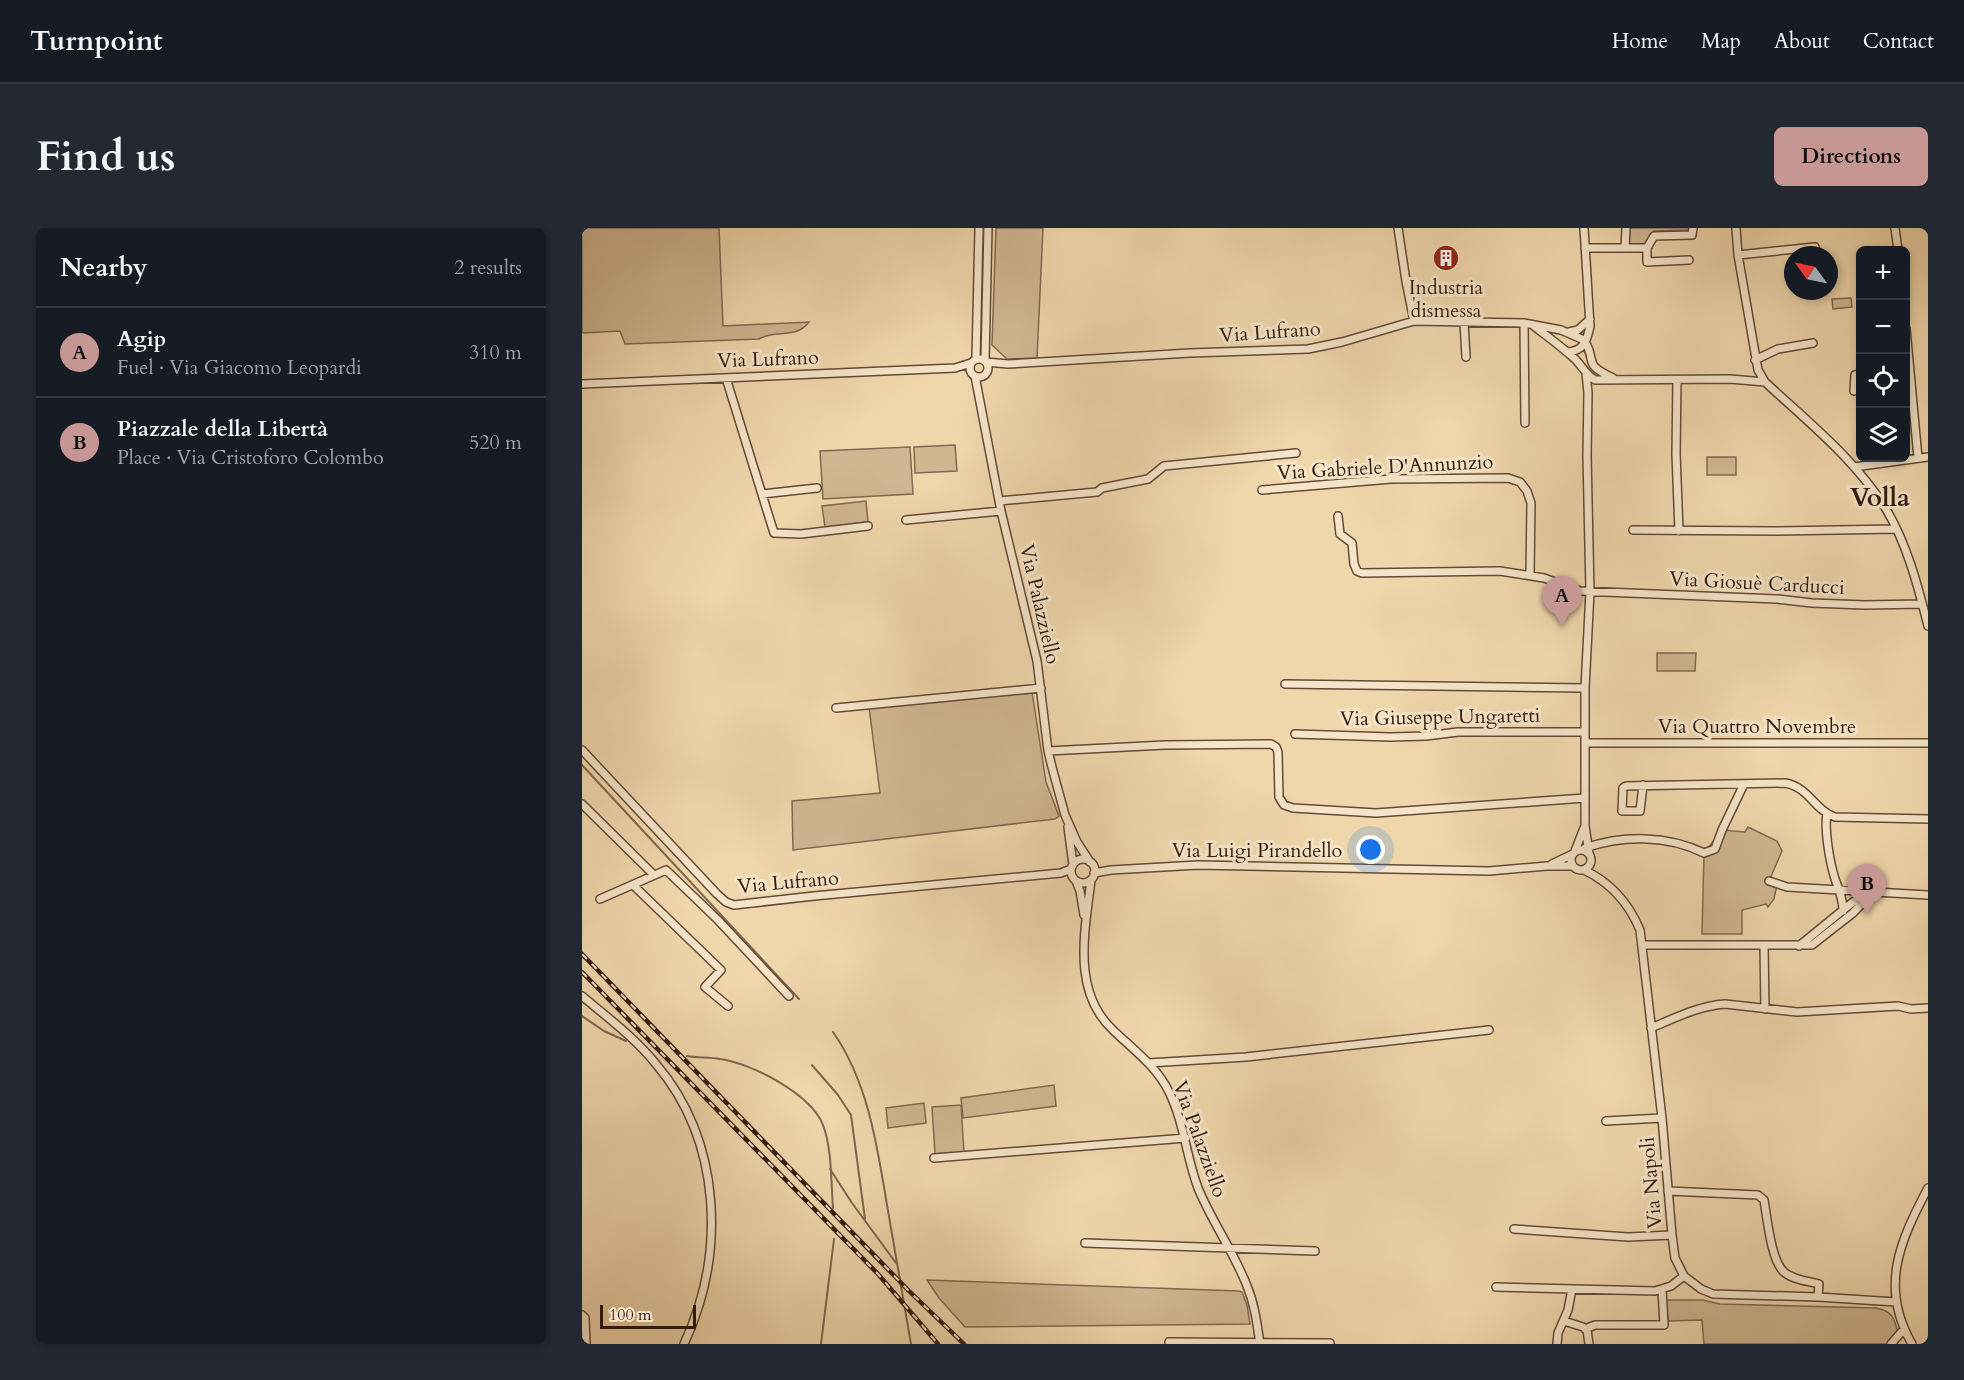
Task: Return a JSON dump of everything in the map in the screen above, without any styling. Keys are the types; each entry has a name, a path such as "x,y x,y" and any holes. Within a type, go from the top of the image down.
{"street":[{"path":"955,368 973,361 979,228"},
{"path":"986,361 988,228"},
{"path":"1398,228 1414,321"},
{"path":"1567,352 1578,351 1588,338 1590,319 1584,228"},
{"path":"1626,228 1626,248"},
{"path":"1689,260 1647,262 1647,248 1654,236 1692,235 1693,228"},
{"path":"1736,228 1738,255 1758,370 1765,382 1854,466 1886,509 1911,566 1928,626"},
{"path":"1895,228 1897,246"},
{"path":"1585,248 1647,248"},
{"path":"1738,255 1784,251"},
{"path":"1560,346 1557,339 1566,331 1578,330 1590,319"},
{"name":"Via Lufrano","path":"973,361 1008,364 1190,353 1308,350 1414,321 1524,323 1566,331 1585,342"},
{"path":"1464,322 1466,357"},
{"path":"1524,323 1525,423"},
{"name":"Via Lufrano","path":"1532,325 1567,352 1594,380"},
{"path":"1585,342 1590,362 1596,369 1613,378"},
{"path":"1755,360 1778,349 1813,343"},
{"name":"Via Palazziello","path":"973,361 973,374 981,400 985,437 1037,661 1048,751 1065,815 1072,867 1080,891 1085,927"},
{"name":"Via Palazziello","path":"981,400 987,372 986,361"},
{"name":"Via Lufrano","path":"973,374 981,377 987,372 1008,364"},
{"path":"955,368 973,374"},
{"name":"Via Lufrano","path":"582,384 955,368"},
{"path":"1588,393 1596,369"},
{"path":"1584,870 1589,866 1584,853 1585,687 1590,592 1586,373"},
{"path":"1854,391 1856,375"},
{"path":"726,378 774,533 801,534 868,526"},
{"path":"1594,380 1613,378 1730,379 1765,382"},
{"path":"1677,380 1676,454 1679,531"},
{"path":"1910,388 1918,458"},
{"path":"999,501 1097,492 1102,488 1148,479 1164,466 1296,453"},
{"path":"1854,466 1928,457"},
{"name":"Via Gabriele D'Annunzio","path":"1262,490 1391,479 1508,478 1520,482 1527,491 1531,503 1530,575"},
{"path":"762,494 817,488"},
{"path":"906,520 1001,511"},
{"path":"1338,516 1340,534 1352,543 1357,571 1368,573 1500,571 1544,578 1580,591 1590,592"},
{"path":"1633,530 1896,529"},
{"name":"Via Giosuè Carducci","path":"1590,592 1777,599 1865,605 1922,604"},
{"path":"1285,684 1585,687"},
{"path":"836,708 1041,688"},
{"name":"Via Giuseppe Ungaretti","path":"1295,734 1390,737 1458,732 1585,732"},
{"name":"Via Quattro Novembre","path":"1585,743 1928,743"},
{"path":"1048,751 1165,745 1271,744 1278,752 1279,797 1284,806 1293,808 1376,813 1585,798"},
{"name":"Via Lufrano","path":"582,750 717,894 726,903 734,905 1061,873 1083,860 1092,870"},
{"name":"Via Luigi Pirandello","path":"1547,866 1609,841 1658,840 1687,845 1704,853 1715,849 1744,784"},
{"path":"1643,785 1640,811 1622,811 1624,786 1643,785 1793,784 1802,789 1827,813 1840,817 1928,819"},
{"path":"582,804 654,875"},
{"path":"1827,813 1826,825 1832,863 1842,897 1843,911"},
{"name":"Via Palazziello","path":"1065,815 1092,870 1085,927 1084,971 1089,994 1098,1014 1149,1063 1169,1091 1185,1138 1198,1188 1251,1296 1259,1343"},
{"path":"1584,853 1585,826"},
{"path":"1573,866 1571,860 1584,853"},
{"name":"Via Napoli","path":"1584,853 1604,881 1632,913 1640,930 1662,1118 1672,1235 1675,1258 1684,1276"},
{"name":"Via Luigi Pirandello","path":"1092,870 1198,865 1489,871 1573,866 1584,870"},
{"path":"600,899 666,870 789,996"},
{"path":"1075,880 1086,883 1092,870"},
{"name":"Via Napoli","path":"1584,870 1604,881"},
{"name":"Via Lufrano","path":"1061,873 1075,880"},
{"path":"1769,881 1787,887 1928,895"},
{"path":"633,885 721,970 705,987 728,1006"},
{"path":"1839,889 1848,894 1853,902 1853,913"},
{"path":"1799,946 1853,902 1874,891"},
{"path":"1643,945 1799,946 1814,944 1853,913 1874,891"},
{"path":"1764,946 1765,1009"},
{"path":"582,996 656,1063 674,1088 687,1112 703,1155 712,1207 711,1248 700,1301 684,1344"},
{"path":"1651,1028 1700,1008 1725,1004 1819,1012 1898,1006 1911,1009 1928,1008"},
{"path":"1149,1063 1301,1051 1489,1030"},
{"path":"1606,1121 1662,1118"},
{"path":"934,1158 1185,1138"},
{"path":"1912,1344 1904,1329 1896,1302 1895,1280 1902,1242 1928,1188"},
{"path":"1668,1191 1758,1195 1764,1200 1773,1249 1780,1267 1794,1278 1820,1284 1818,1297"},
{"path":"1514,1229 1628,1237 1672,1235"},
{"path":"1085,1243 1315,1251"},
{"path":"1496,1287 1655,1291 1671,1286 1684,1276 1701,1289 1713,1294 1896,1302"},
{"path":"1557,1344 1558,1333 1568,1310 1572,1289"},
{"path":"1585,1329 1595,1325 1664,1325 1662,1289"},
{"path":"582,1315 585,1318 586,1344"},
{"path":"1564,1321 1585,1329 1588,1334 1588,1344"},
{"path":"1891,1344 1904,1329"},
{"path":"1169,1342 1330,1343"}],"shaded area":[{"path":"582,228 719,228 723,326 809,322 798,331 759,339 625,344 620,331 582,333"},
{"path":"996,228 1043,228 1037,358 1007,359 992,345"},
{"path":"1628,228 1689,228 1689,230 1654,231 1647,248 1625,248"},
{"path":"1851,298 1852,307 1833,309 1832,300"},
{"path":"955,445 957,471 915,473 914,447"},
{"path":"910,447 913,494 823,499 820,451"},
{"path":"1707,457 1736,457 1736,475 1707,475"},
{"path":"866,501 868,522 825,527 822,506"},
{"path":"1657,653 1696,653 1695,671 1657,671"},
{"path":"1032,692 1046,782 1059,816 1055,819 793,850 792,801 880,793 869,707"},
{"path":"1748,827 1777,841 1782,851 1769,881 1777,884 1774,899 1768,907 1766,904 1742,910 1742,934 1702,934 1704,853 1722,830 1745,832"},
{"path":"1054,1085 1056,1106 963,1118 961,1098"},
{"path":"924,1103 926,1123 888,1128 886,1108"},
{"path":"961,1105 964,1152 935,1154 932,1107"},
{"path":"927,1280 1239,1291 1242,1292 1247,1305 1250,1324 965,1327 939,1298"},
{"path":"1666,1300 1703,1300 1720,1304 1876,1308 1892,1316 1898,1333 1887,1344 1704,1344 1702,1320 1668,1321"}],"waterway":[{"path":"582,765 799,999"},
{"path":"582,1016 604,1031 626,1041"},
{"path":"833,1032 855,1072 869,1115 911,1344"},
{"path":"687,1056 720,1059 763,1073 806,1102 816,1113 826,1134 830,1155 833,1208"},
{"path":"812,1065 838,1095 851,1115 865,1219"},
{"path":"830,1169 896,1263"},
{"path":"821,1344 834,1239"}],"railway":[{"path":"582,954 909,1291 964,1344"},
{"path":"582,972 878,1274 938,1344"}],"place":[{"name":"Industria dismessa","path":"1446,258"},
{"name":"Agip","path":"1562,626"},
{"name":"Piazzale della Libertà","path":"1867,914"}],"district":[{"name":"Volla","path":"1880,497"}]}
